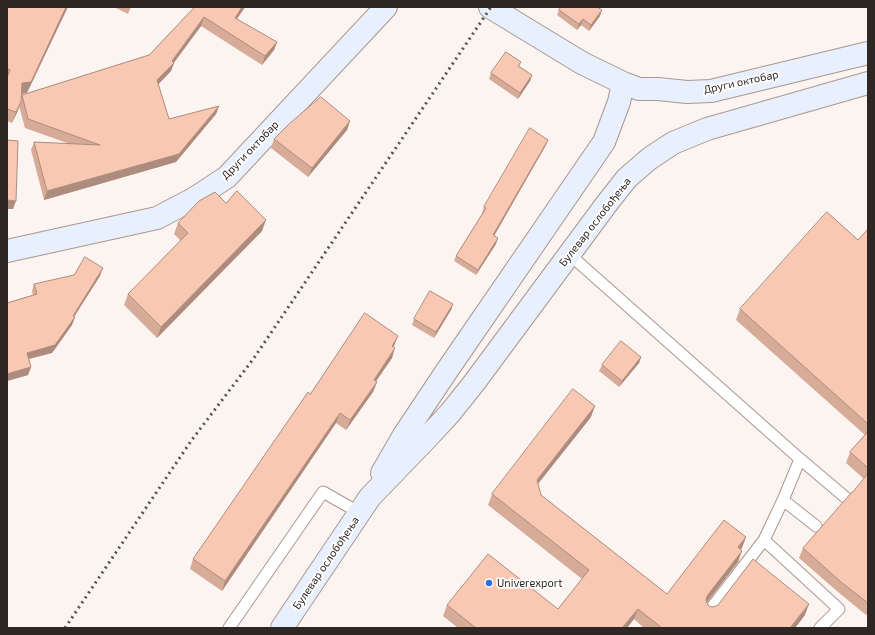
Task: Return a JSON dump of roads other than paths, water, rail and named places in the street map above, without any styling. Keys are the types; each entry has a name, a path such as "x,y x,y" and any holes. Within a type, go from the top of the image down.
{"street":[{"name":"Други октобар","path":"7,251 157,218 195,198 227,177 386,7"},
{"name":"Други октобар","path":"490,7 582,63 639,89 687,92 711,91 868,53"},
{"name":"Булевар ослобођења","path":"282,628 365,505 404,435 604,142 619,102 623,83"},
{"name":"Булевар ослобођења","path":"365,505 450,413 608,202 627,178 649,159 673,143 707,129 868,84"},
{"path":"442,378 450,377 457,380 477,378"},
{"name":"Булевар ослобођења","path":"425,440 442,378"}],"lane":[{"path":"569,254 800,459 846,497"},
{"path":"709,611 764,540 800,459"},
{"path":"229,628 323,492 365,505"},
{"path":"783,500 816,526"},
{"path":"764,540 839,609 820,628"}],"railway":[{"path":"65,628 191,441 254,358 491,7"}],"place":[{"name":"Univerexport","path":"489,583"}]}
